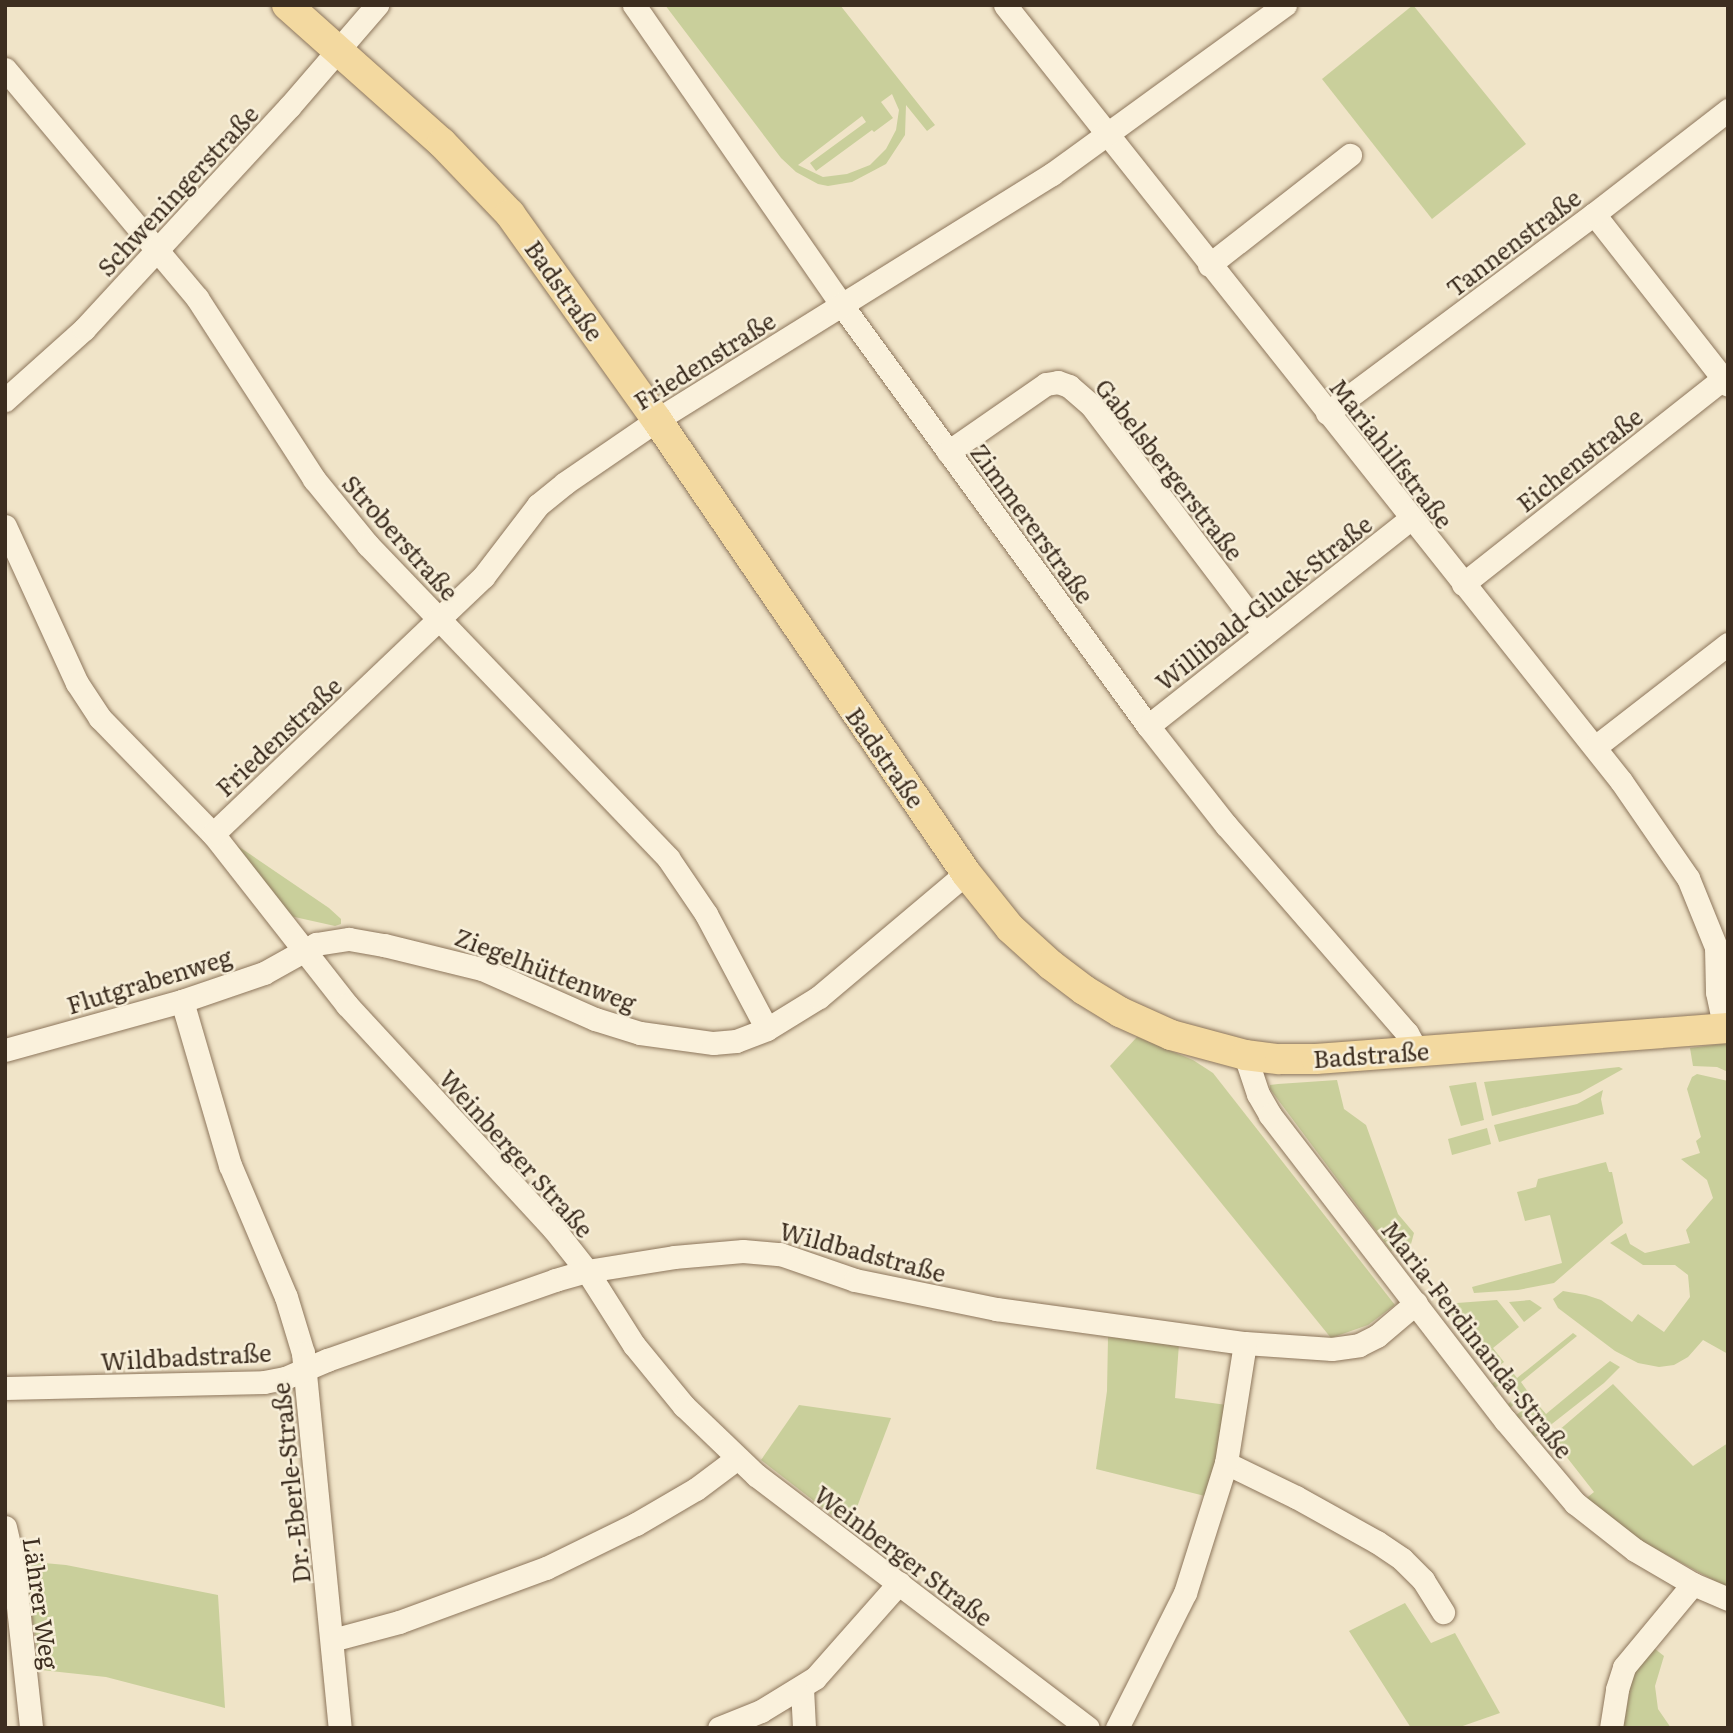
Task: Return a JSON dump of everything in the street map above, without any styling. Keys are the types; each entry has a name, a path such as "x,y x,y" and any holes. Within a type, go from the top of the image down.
{"main road":[{"name":"Badstraße","path":"288,5 466,166 510,214 657,420 966,873 1023,941 1100,1000 1171,1035 1245,1055 1316,1059 1726,1028"}],"street":[{"name":"Schweningerstraße","path":"5,400 69,344 289,107 377,5"},
{"name":"Zimmererstraße","path":"634,5 841,304 1149,726 1226,825 1407,1033 1417,1051"},
{"name":"Mariahilfstraße","path":"1005,5 1410,519 1595,747 1679,863 1720,937 1728,967"},
{"name":"Friedenstraße","path":"213,834 483,577 538,505 657,420 1052,174 1285,5"},
{"name":"Stroberstraße","path":"5,69 197,298 314,480 368,545 668,858 706,914 767,1029"},
{"name":"Tannenstraße","path":"1327,413 1594,214 1728,110"},
{"path":"1209,265 1350,155"},
{"path":"1594,214 1726,380"},
{"name":"Eichenstraße","path":"1463,584 1726,380"},
{"name":"Gabelsbergerstraße","path":"948,452 1046,384 1058,382 1069,386 1091,405 1264,634"},
{"name":"Willibald-Gluck-Straße","path":"1149,726 1410,519"},
{"name":"Weinberger Straße","path":"5,527 69,667 90,705 115,735 213,834 347,1005 553,1228 587,1271 634,1345 684,1406 736,1459 1088,1728"},
{"path":"1595,747 1728,644"},
{"name":"Ziegelhüttenweg","path":"304,950 322,943 349,939 456,961 512,981 595,1019 640,1033 726,1043 767,1029 819,997 966,873"},
{"name":"Mariahilfstraße","path":"1720,937 1717,992 1726,1028"},
{"name":"Flutgrabenweg","path":"5,1050 182,1002 264,973 304,950"},
{"name":"Dr.-Eberle-Straße","path":"182,1002 227,1155 286,1297 306,1370 340,1728"},
{"name":"Maria-Ferdinanda-Straße","path":"1245,1055 1258,1094 1270,1115 1505,1420 1575,1503 1590,1518 1634,1550 1693,1584 1728,1599"},
{"name":"Wildbadstraße","path":"5,1388 264,1382 306,1370 587,1271 674,1257 762,1251 855,1280 949,1301 1245,1343 1348,1348 1377,1336 1416,1303"},
{"path":"1118,1728 1185,1593 1226,1463 1245,1343"},
{"path":"332,1640 400,1622 545,1569 636,1524 696,1489 736,1459"},
{"path":"1226,1463 1296,1497 1394,1553 1423,1580 1443,1612"},
{"name":"Lährer Weg","path":"5,1527 13,1561 31,1728"},
{"path":"719,1728 761,1711 802,1688 826,1667 899,1583"},
{"path":"1611,1728 1624,1667 1693,1584"},
{"path":"802,1688 804,1728"}],"green space":[{"path":"665,5 840,5 935,125 927,131 906,105 905,135 886,164 852,182 828,186 818,184 796,172 781,158","holes":["892,94 899,110 896,130 886,149 870,165 847,174 823,177 798,165 862,116 866,122 810,163 816,171 893,118 881,102"]},
{"path":"1413,5 1526,144 1432,219 1322,79"},
{"path":"232,842 329,908 341,919 341,924 335,926 290,916"},
{"path":"1137,1037 1193,1060 1213,1073 1395,1305 1368,1325 1331,1338 1110,1066"},
{"path":"1728,1043 1728,1072 1717,1067 1693,1066 1690,1048"},
{"path":"1619,1067 1623,1069 1580,1093 1492,1116 1484,1082"},
{"path":"1697,1074 1728,1081 1728,1354 1703,1340 1688,1357 1674,1365 1659,1367 1638,1363 1615,1351 1558,1308 1553,1299 1563,1291 1586,1295 1601,1300 1632,1322 1638,1314 1664,1332 1690,1297 1688,1275 1675,1265 1643,1265 1610,1243 1626,1233 1630,1244 1645,1253 1690,1243 1686,1230 1713,1198 1707,1180 1681,1159 1700,1153 1696,1141 1701,1137 1687,1089 1692,1077"},
{"path":"1337,1080 1344,1109 1366,1125 1398,1214 1414,1233 1411,1244 1391,1251 1270,1089 1270,1085"},
{"path":"1476,1082 1484,1120 1461,1126 1449,1086"},
{"path":"1603,1090 1601,1099 1604,1114 1499,1142 1494,1125 1577,1104"},
{"path":"1487,1128 1491,1144 1452,1155 1448,1139"},
{"path":"1606,1162 1609,1172 1612,1172 1623,1223 1554,1283 1518,1290 1474,1293 1472,1287 1562,1263 1550,1215 1525,1221 1517,1192 1536,1187 1538,1179"},
{"path":"1497,1300 1519,1327 1493,1348 1504,1362 1492,1372 1488,1366 1492,1362 1468,1331 1463,1334 1450,1311 1457,1303"},
{"path":"1530,1300 1542,1308 1524,1322 1509,1302"},
{"path":"1573,1333 1577,1336 1521,1382 1528,1392 1510,1408 1508,1404 1517,1396 1505,1381 1495,1388 1492,1384 1510,1369 1517,1378"},
{"path":"1108,1337 1179,1344 1175,1398 1227,1405 1209,1497 1096,1469 1107,1391"},
{"path":"1610,1361 1620,1367 1604,1383 1534,1438 1530,1434 1540,1425 1529,1412 1519,1419 1516,1415 1535,1401 1546,1414"},
{"path":"1613,1384 1693,1466 1728,1443 1728,1588 1641,1541 1583,1501 1594,1492 1551,1437"},
{"path":"799,1405 891,1418 849,1528 761,1460"},
{"path":"22,1561 66,1565 218,1595 225,1708 106,1677 41,1670"},
{"path":"1405,1603 1431,1643 1455,1633 1500,1713 1457,1728 1411,1728 1349,1631"},
{"path":"1650,1645 1664,1656 1655,1686 1658,1709 1671,1728 1623,1728 1634,1667"}]}
